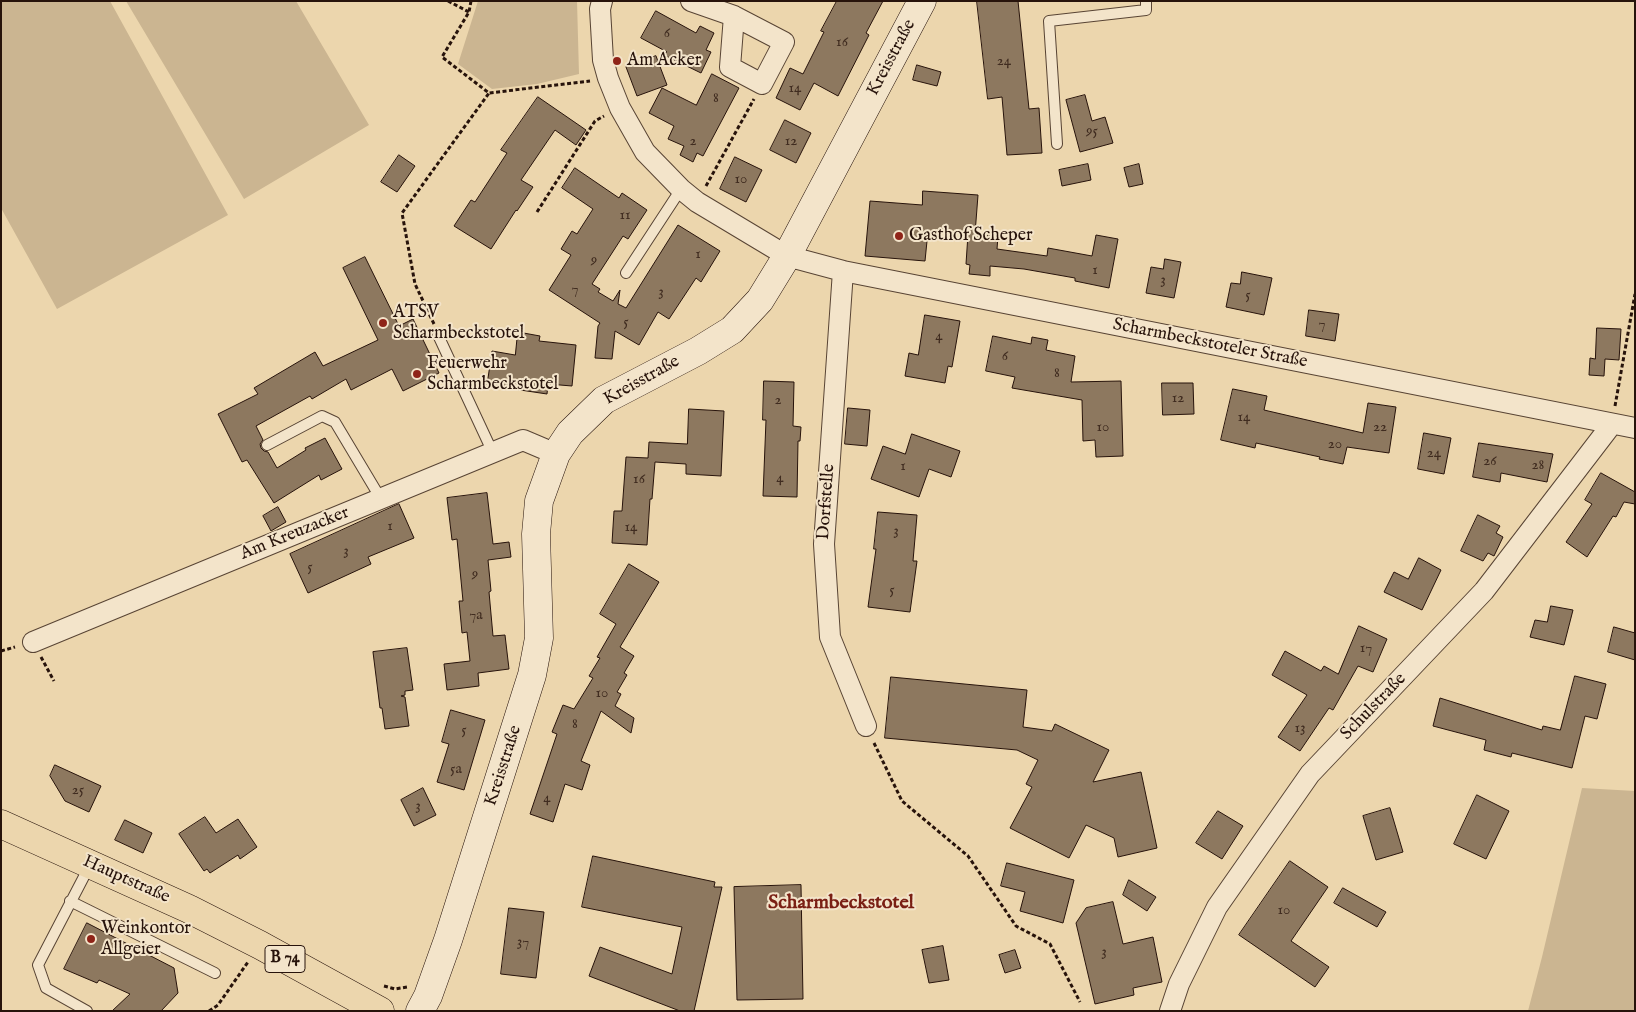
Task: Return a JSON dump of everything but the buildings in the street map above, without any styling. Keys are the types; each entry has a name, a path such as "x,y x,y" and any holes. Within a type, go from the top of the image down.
{"main road":[{"name":"Hauptstraße","path":"1,824 189,909 260,945 380,1011"}],"street":[{"path":"602,1 600,9 603,60 608,78 620,108 645,152 681,189 698,202 787,256"},
{"path":"691,1 734,16 784,42 762,84 730,68 734,16"},
{"name":"Kreisstraße","path":"420,1011 428,996 448,940 532,676 539,638 536,534 539,501 556,454 570,433 604,400 698,351 732,330 760,300 787,256 922,1"},
{"name":"Scharmbeckstoteler Straße","path":"787,256 843,271 1635,428"},
{"name":"Dorfstelle","path":"843,271 824,544 830,637 866,726"},
{"name":"Schulstraße","path":"1170,1011 1179,984 1217,907 1310,774 1484,591 1612,424"},
{"name":"Am Kreuzacker","path":"33,642 523,440 556,454"}],"lane":[{"path":"1057,144 1049,21 1146,10 1146,1"},
{"path":"626,273 681,189"},
{"path":"438,335 493,453"},
{"path":"268,445 322,416 330,418 335,422 381,499"},
{"path":"87,1011 46,988 38,965 90,864"},
{"path":"70,901 215,973"}],"path":[{"path":"448,1 469,12"},
{"path":"471,1 469,12 442,57 489,93 608,78"},
{"path":"698,202 762,84"},
{"path":"438,335 416,284 402,213 489,93"},
{"path":"536,212 595,121 620,108"},
{"path":"1612,424 1635,294"},
{"path":"866,726 902,801 968,856 1016,926 1050,944 1080,1002"},
{"path":"209,1011 218,1005 260,945"}],"shaded area":[{"path":"1,1 110,1 228,215 57,309 1,208"},
{"path":"126,1 296,1 369,125 244,199"},
{"path":"478,1 577,1 579,74 537,84 492,89 458,64"},
{"path":"1582,788 1635,791 1635,1011 1528,1011 1542,957"}],"place":[{"name":"Am Acker","path":"617,61"},
{"name":"Gasthof Scheper","path":"899,236"},
{"name":"ATSV Scharmbeckstotel","path":"383,323"},
{"name":"Feuerwehr Scharmbeckstotel","path":"417,374"},
{"name":"Weinkontor Allgeier","path":"91,939"}],"district":[{"name":"Scharmbeckstotel","path":"841,904"}]}
